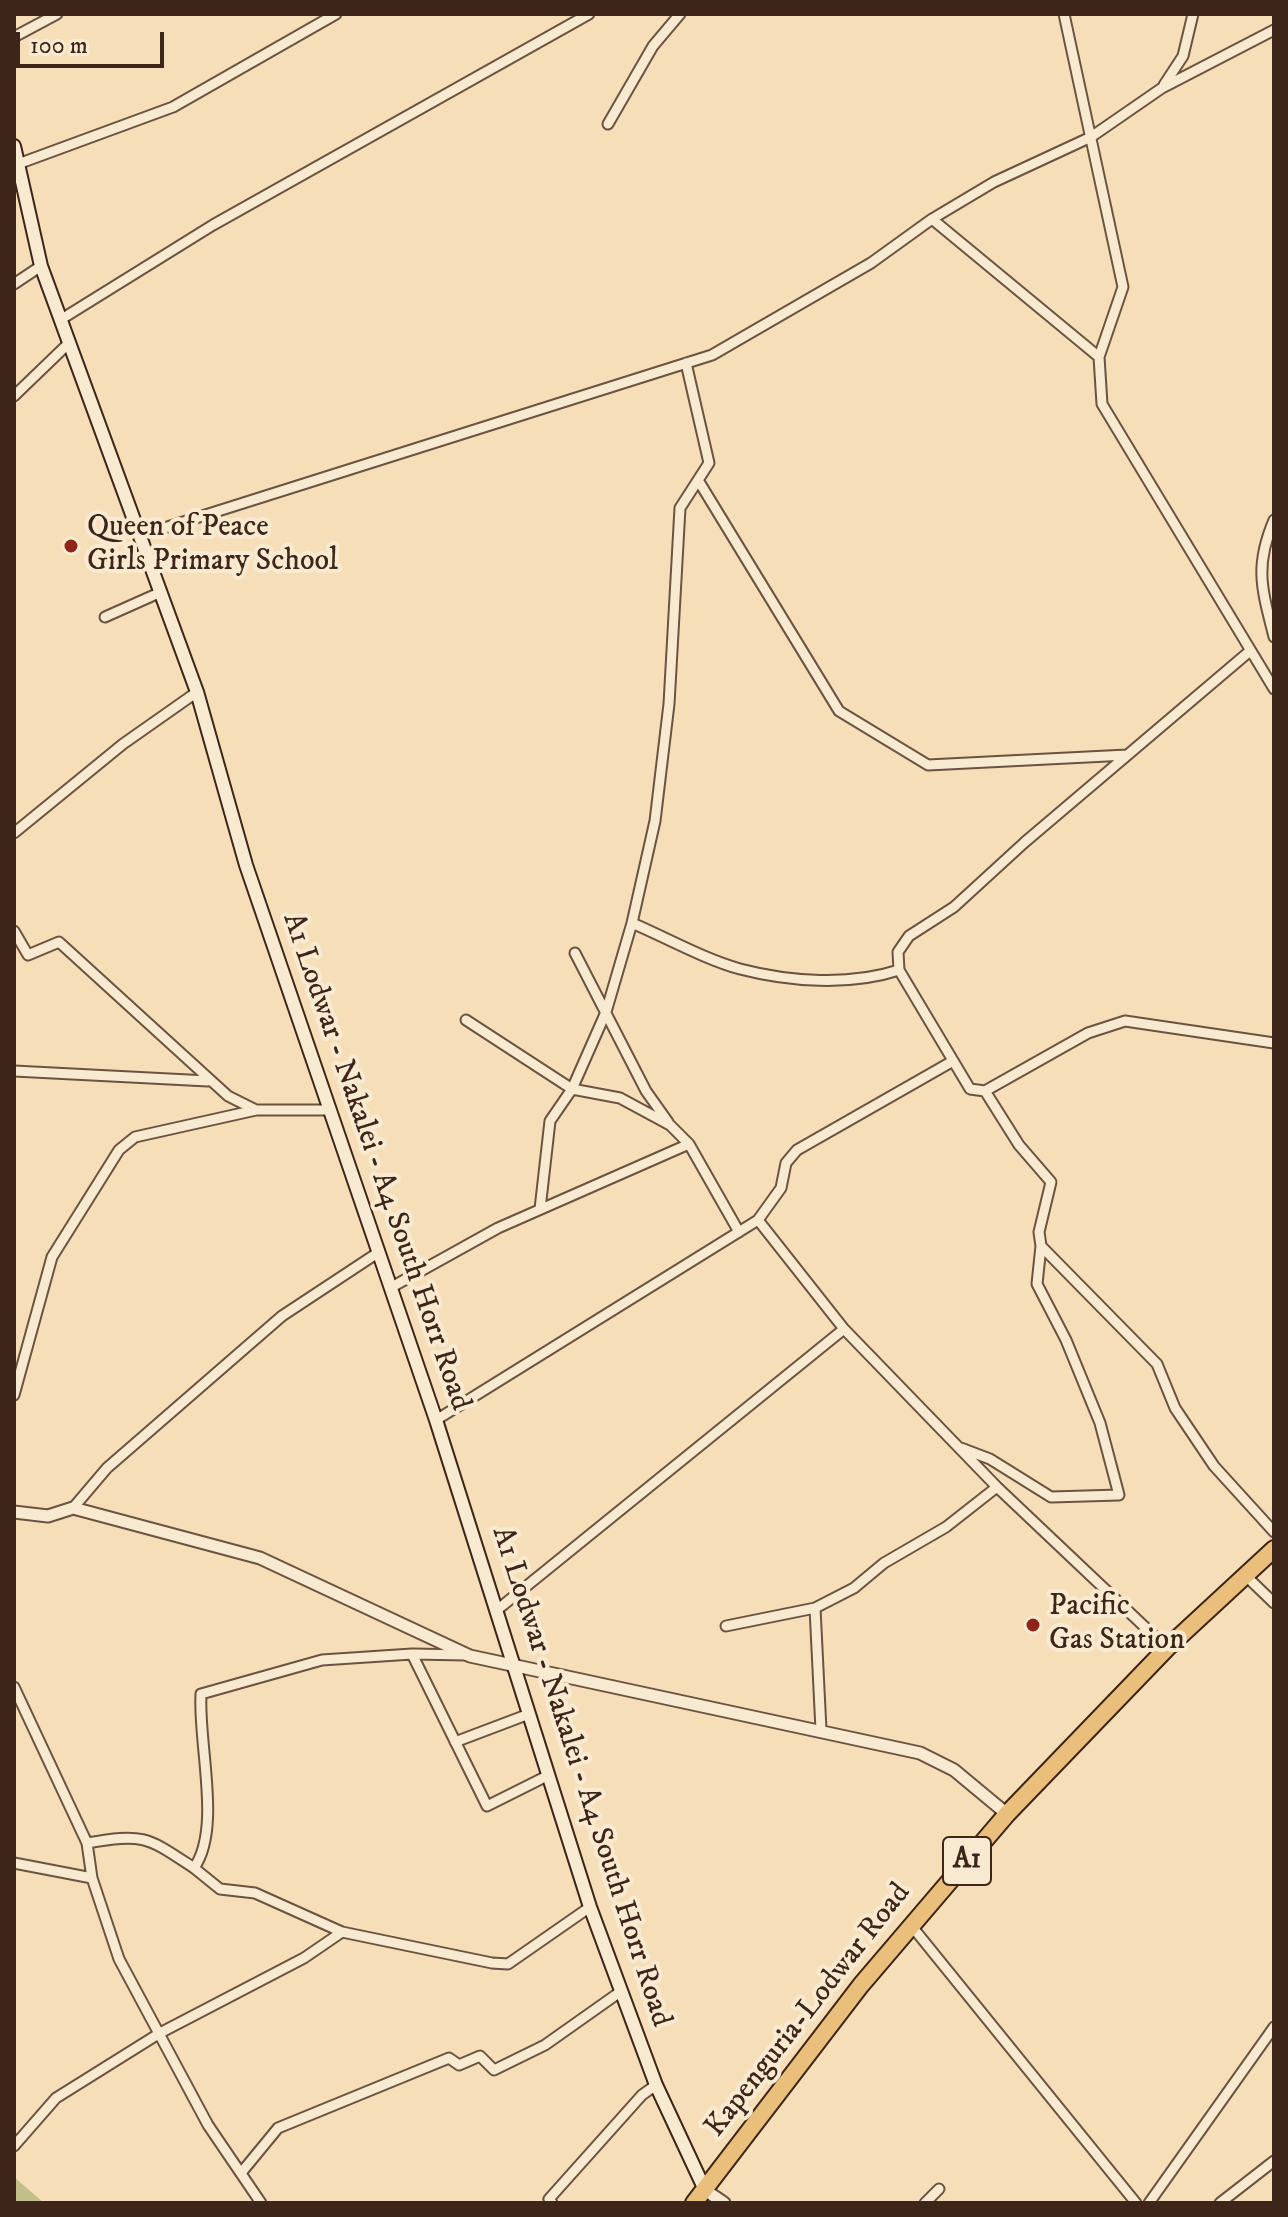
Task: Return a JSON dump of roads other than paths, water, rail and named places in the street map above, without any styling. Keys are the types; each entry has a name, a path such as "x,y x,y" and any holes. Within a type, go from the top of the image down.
{"highway":[{"name":"Kapenguria-Lodwar Road","path":"700,2196 910,1924 1007,1814 1167,1648 1274,1549"}],"main road":[{"name":"A1 Lodwar - Nakalei - A4 South Horr Road","path":"14,146 41,266 197,692 246,865 436,1420 590,1907 700,2196"}],"street":[{"path":"14,37 57,14"},
{"path":"18,164 173,107 336,14"},
{"path":"60,320 213,225 589,14"},
{"path":"608,124 653,46 680,14"},
{"path":"1064,14 1123,287 1099,357 1102,404 1274,689"},
{"path":"1162,88 1183,56 1193,14"},
{"path":"142,535 712,355 871,263 932,219 994,182 1091,137 1162,88 1274,30"},
{"path":"932,219 1099,357"},
{"path":"14,284 41,266"},
{"path":"14,396 69,343"},
{"path":"540,1209 550,1121 572,1089 606,1012 632,923 655,821 669,704 680,508 709,463 686,363"},
{"path":"698,480 839,711 928,765 1127,755"},
{"path":"1274,520 1261,550 1263,595 1274,637"},
{"path":"105,617 161,592"},
{"path":"1250,651 954,907 909,936 898,952 899,970 970,1089 985,1091 1088,1033 1125,1021 1274,1043"},
{"path":"14,833 123,744 197,692"},
{"path":"632,923 739,968 798,978 867,980 899,970"},
{"path":"14,931 28,955 59,942 208,1081 256,1110"},
{"path":"575,953 646,1091 670,1125 689,1144 739,1232"},
{"path":"466,1020 572,1089 620,1098 670,1125"},
{"path":"436,1420 758,1220 781,1188 786,1163 797,1150 953,1061"},
{"path":"14,1071 208,1081"},
{"path":"958,1447 990,1459 1051,1497 1119,1495 1100,1423 1066,1340 1037,1284 1041,1246 1039,1232 1051,1182 1019,1145 985,1091"},
{"path":"14,1395 52,1257 119,1150 135,1137 256,1110 330,1110"},
{"path":"390,1288 498,1228 689,1144"},
{"path":"758,1220 844,1329 997,1487 1167,1648"},
{"path":"1041,1246 1157,1364 1175,1408 1214,1466 1274,1532"},
{"path":"14,1512 48,1516 73,1508 107,1468 282,1316 379,1252"},
{"path":"497,1610 844,1329"},
{"path":"726,1626 815,1608 854,1588 884,1563 946,1527 997,1487"},
{"path":"73,1508 260,1558 470,1656"},
{"path":"1246,1576 1274,1603"},
{"path":"815,1608 821,1730"},
{"path":"412,1654 487,1806 549,1775"},
{"path":"194,1868 204,1854 208,1792 203,1765 201,1694 322,1660 412,1654 470,1656 512,1663 624,1691 920,1753 954,1770 1007,1814"},
{"path":"14,1687 87,1843 92,1878 119,1959 208,2125 261,2203"},
{"path":"455,1742 529,1714"},
{"path":"87,1843 134,1837 151,1839 220,1889 255,1893 342,1932 492,1963 508,1964 590,1907"},
{"path":"14,1863 92,1878"},
{"path":"910,1924 1136,2203"},
{"path":"14,2146 56,2098 160,2033 304,1958 342,1932"},
{"path":"241,2173 278,2128 449,2058 459,2065 480,2056 494,2070 545,2045 620,1992"},
{"path":"1149,2203 1274,2027"},
{"path":"552,2203 549,2199 642,2095 656,2085"},
{"path":"1220,2203 1274,2161"},
{"path":"925,2203 939,2189"},
{"path":"1234,2194 1241,2203"},
{"path":"700,2196 724,2203"}],"place":[{"name":"Queen of Peace Girls Primary School","path":"71,546"},
{"name":"Pacific Gas Station","path":"1033,1625"}]}
